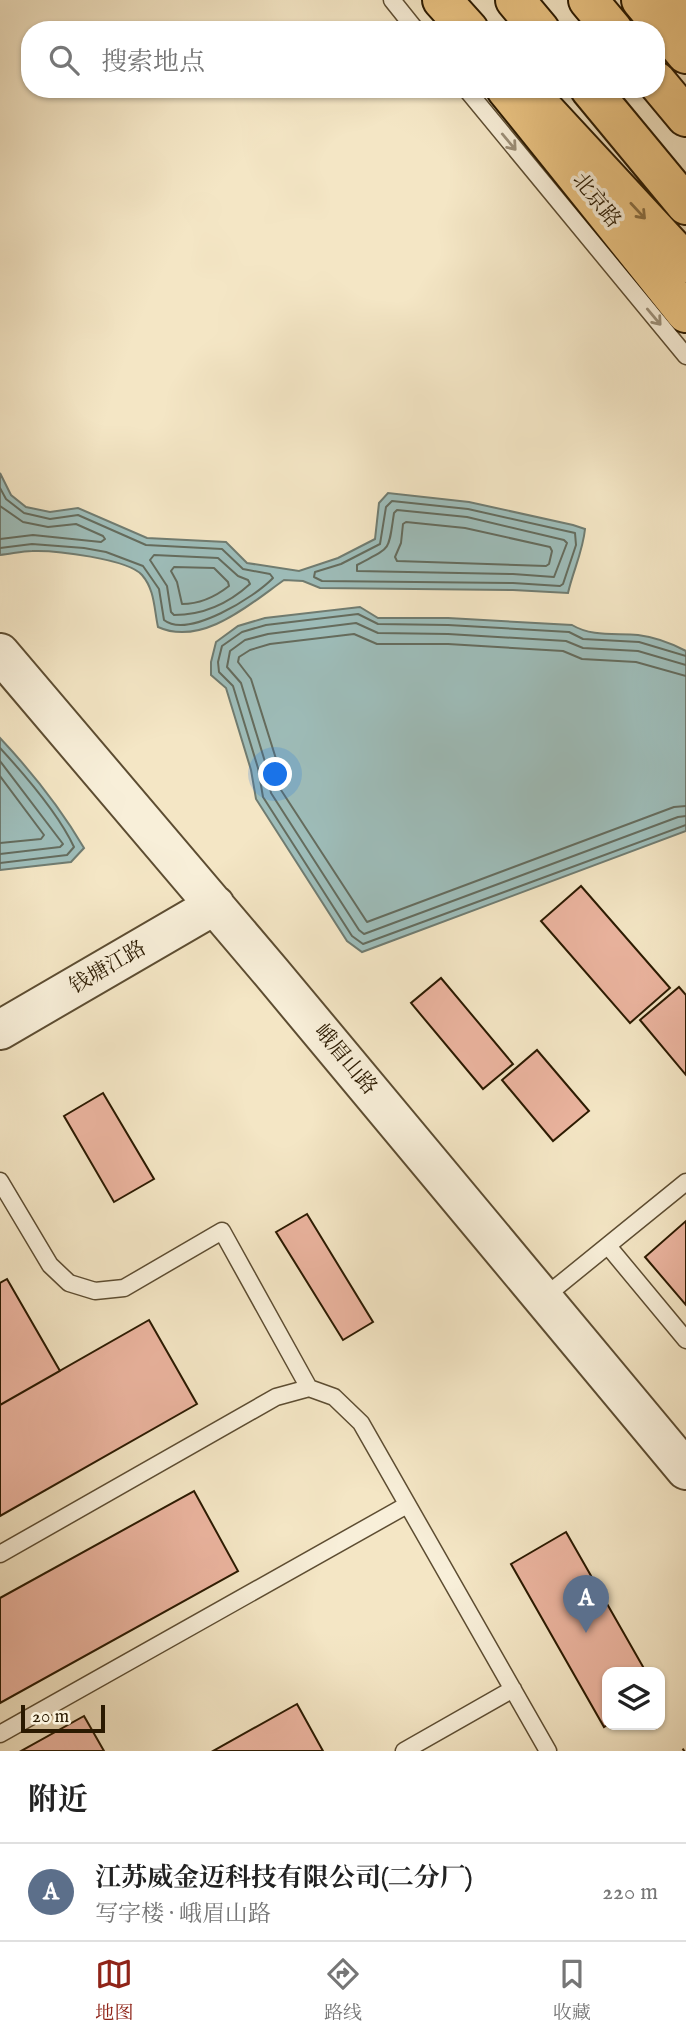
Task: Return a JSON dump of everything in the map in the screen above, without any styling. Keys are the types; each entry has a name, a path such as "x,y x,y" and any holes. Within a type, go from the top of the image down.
{"main road":[{"path":"434,0 451,21"},
{"path":"442,0 462,21"},
{"path":"515,0 532,21"},
{"path":"588,0 606,21"},
{"path":"641,0 658,21"},
{"path":"676,0 686,12"},
{"path":"665,29 686,54"},
{"path":"665,92 686,117"},
{"name":"北京路","path":"513,98 686,313"},
{"path":"533,98 686,263"},
{"path":"597,98 686,205"}],"street":[{"name":"峨眉山路","path":"0,653 215,905 686,1470"},
{"name":"钱塘江路","path":"0,1030 215,905"}],"lane":[{"path":"392,0 409,21"},
{"path":"473,98 686,356"},
{"path":"0,1181 50,1265 69,1283 95,1291 124,1288 222,1231 309,1388"},
{"path":"544,1298 686,1182"},
{"path":"608,1247 686,1340"},
{"path":"0,1554 276,1397 309,1388 334,1397 361,1423 548,1751"},
{"path":"0,1734 407,1505"},
{"path":"404,1751 513,1689"}],"water":[{"path":"0,473 11,495 26,507 50,512 78,508 147,538 226,542 247,563 299,571 338,558 375,539 379,503 388,493 469,502 585,529 568,593 320,588 303,581 284,580 225,620 208,627 175,632 158,627 149,587 142,575 134,569 107,560 57,552 28,551 0,555"},
{"path":"360,607 378,618 448,618 572,625 596,633 650,637 686,651 686,831 362,952 347,941 256,799 251,770 226,688 211,675 216,642 238,626 265,618"},
{"path":"0,738 45,791 84,848 71,862 0,870"}],"building":[{"path":"581,886 670,988 630,1023 541,921"},
{"path":"441,978 513,1064 483,1089 411,1003"},
{"path":"679,987 686,995 686,1075 640,1020"},
{"path":"537,1050 589,1111 553,1141 502,1080"},
{"path":"103,1093 154,1179 114,1202 64,1116"},
{"path":"307,1214 373,1322 343,1340 276,1232"},
{"path":"686,1221 686,1305 645,1257"},
{"path":"7,1279 60,1371 0,1405 0,1283"},
{"path":"149,1320 197,1404 0,1516 0,1405"},
{"path":"194,1491 238,1571 0,1703 0,1598"},
{"path":"566,1532 643,1667 602,1667 602,1723 511,1564"},
{"path":"297,1704 323,1751 213,1751"},
{"path":"84,1716 104,1751 21,1751"}],"place":[{"name":"江苏威金迈科技有限公司(二分厂)","path":"586,1633"}]}
